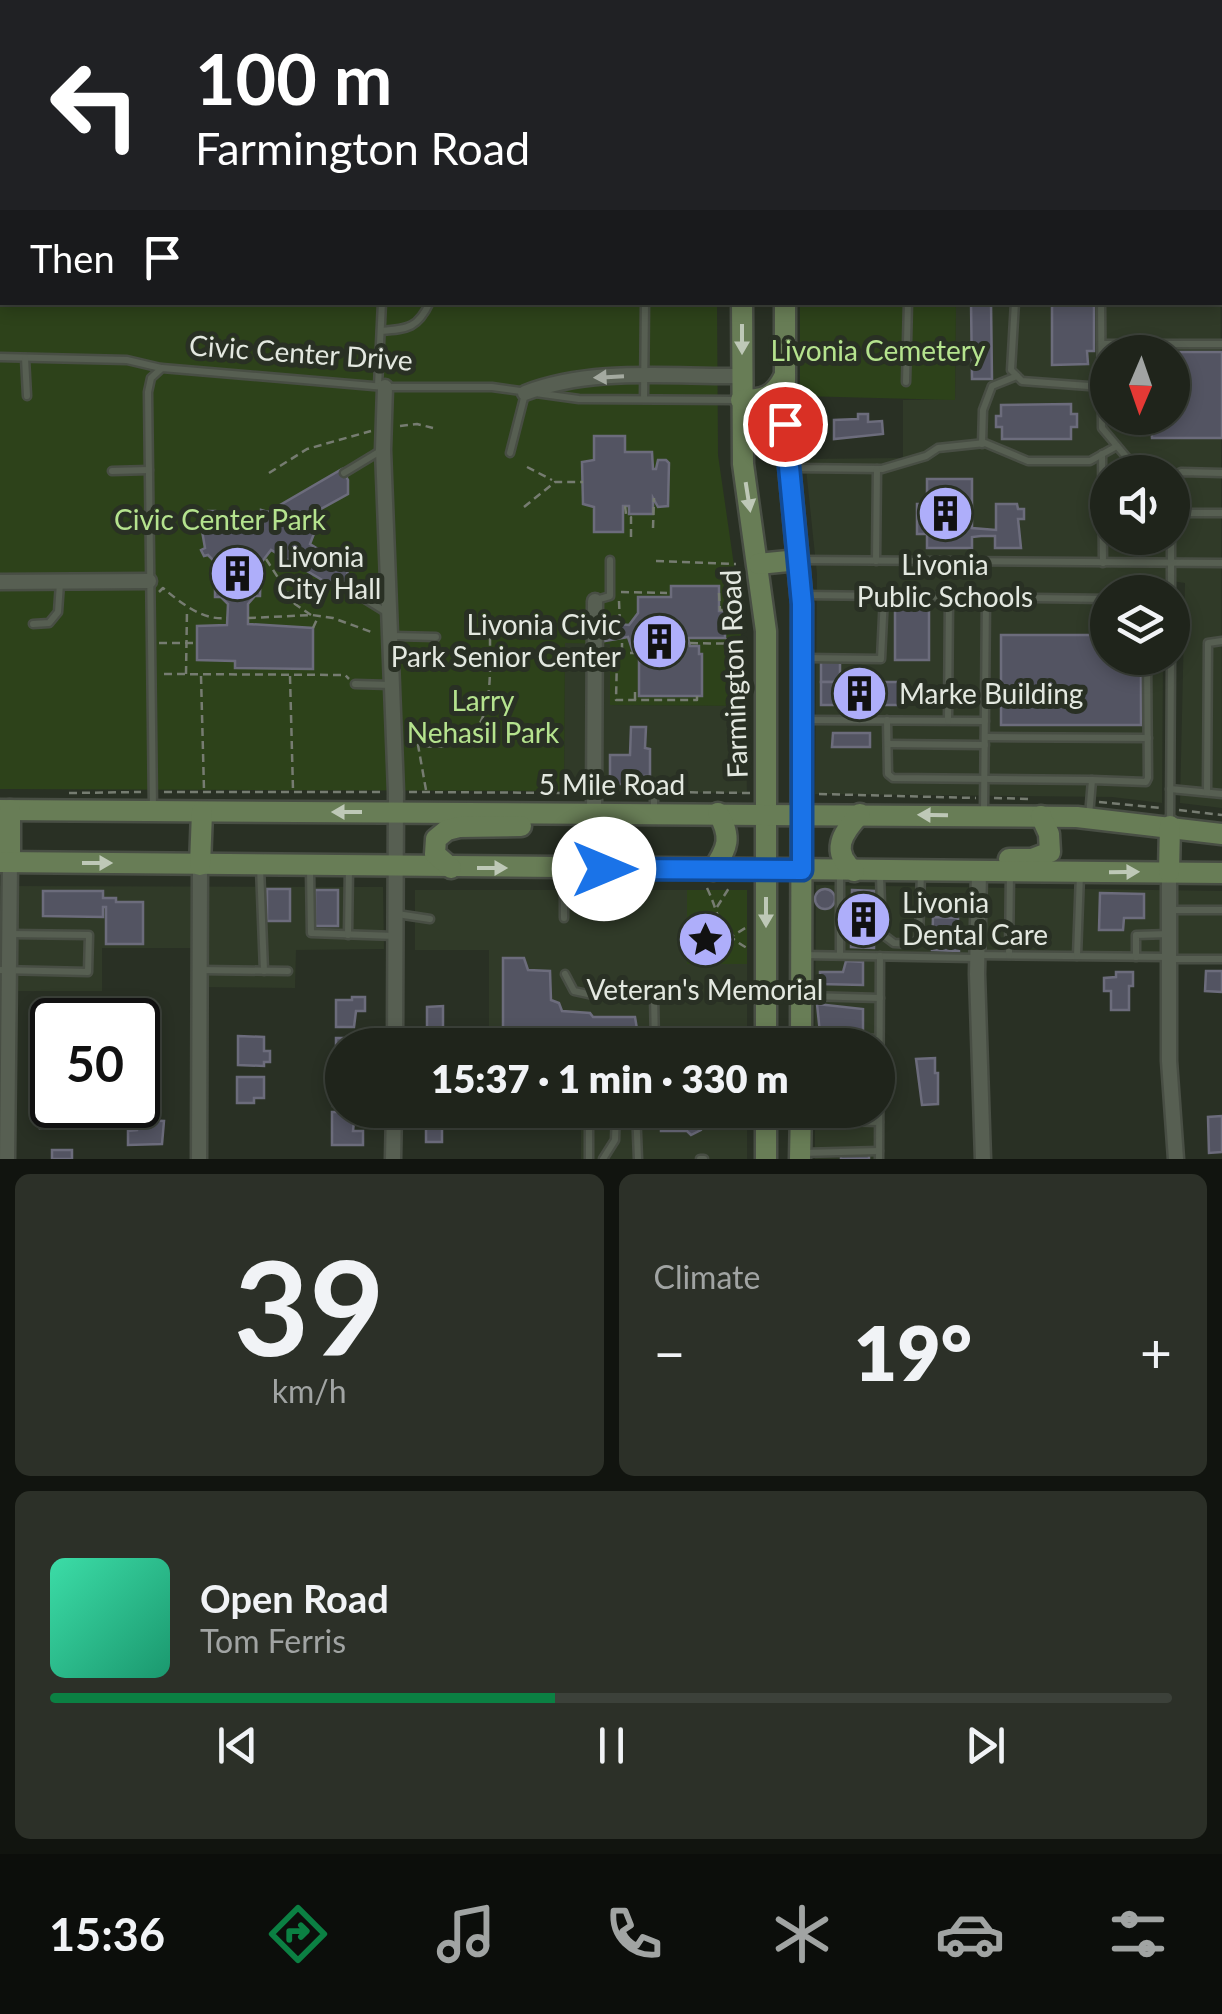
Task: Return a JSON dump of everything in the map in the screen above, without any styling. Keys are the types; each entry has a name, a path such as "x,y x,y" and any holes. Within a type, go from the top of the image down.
{"main road":[{"name":"Farmington Road","path":"742,305 743,464 766,631 766,870 757,952 766,993 766,1028"},
{"path":"785,305 784,378 801,595 801,1028"},
{"path":"741,400 767,398 777,391 784,378"},
{"path":"758,564 798,560"},
{"path":"767,720 802,720"},
{"name":"5 Mile Road","path":"5,810 153,801 202,812 396,802 592,806 654,802 718,814 767,804 802,804 860,814 1042,808 1170,818 1222,834"},
{"path":"451,868 434,854 436,839 447,830 558,825 592,806"},
{"path":"923,871 945,860 1044,856 1050,852 1052,843 1042,808"},
{"path":"5,810 5,862 564,869 710,879 766,870 1222,873"},
{"path":"200,865 202,812"},
{"path":"710,879 726,850 728,832 718,814"},
{"path":"847,870 839,846 842,835 860,814"},
{"path":"1169,872 1170,818"},
{"path":"757,952 801,956"},
{"path":"766,1128 766,1156 800,1156 800,1128"}],"street":[{"name":"Civic Center Drive","path":"525,393 558,380 644,375 742,376"},
{"path":"382,386 396,802 395,1028"},
{"path":"0,582 153,588"},
{"path":"592,806 595,601"},
{"path":"5,862 10,934 4,971 7,1159"},
{"path":"200,865 200,1159"},
{"path":"979,872 977,957 983,1159"},
{"path":"1169,872 1169,1062 1176,1159"},
{"path":"394,1128 394,1159"}],"lane":[{"path":"382,305 382,386"},
{"path":"381,331 406,329 422,319 429,305"},
{"path":"644,399 645,305"},
{"path":"906,382 908,305"},
{"path":"1015,305 1011,370 1022,382 1090,387"},
{"path":"1101,305 1102,335"},
{"path":"1190,344 1222,344"},
{"path":"24,357 28,396"},
{"path":"0,358 128,360 162,368"},
{"name":"Civic Center Drive","path":"153,801 148,392 151,378 162,368 382,386 492,387 579,399 741,400"},
{"path":"982,444 983,410 992,386 1017,376"},
{"path":"510,453 525,393"},
{"path":"1108,435 1125,455"},
{"path":"789,468 877,469 926,456 938,448 982,444 1028,461 1090,461 1117,446"},
{"path":"344,473 383,450"},
{"path":"1102,454 1103,563"},
{"path":"876,561 877,469"},
{"path":"112,472 148,470"},
{"path":"1190,472 1222,474"},
{"path":"1190,513 1222,514"},
{"path":"1171,555 1171,575"},
{"path":"595,601 610,596 610,560"},
{"path":"798,560 1222,562"},
{"path":"33,624 49,623 58,612 60,582"},
{"path":"344,586 390,614"},
{"path":"801,595 1090,598"},
{"path":"802,658 881,659 884,596"},
{"path":"948,720 949,597"},
{"path":"984,807 986,597"},
{"path":"390,636 436,636"},
{"path":"1206,792 1208,644 1222,641"},
{"path":"887,720 888,774 894,778 1146,782 1147,675"},
{"path":"1170,675 1170,818"},
{"path":"355,684 392,686"},
{"path":"802,720 985,721"},
{"path":"888,744 1148,738"},
{"path":"1090,809 1092,780"},
{"path":"654,802 658,782"},
{"path":"1170,789 1222,794"},
{"path":"260,865 264,971"},
{"path":"310,866 312,934 396,936"},
{"path":"348,936 349,866"},
{"path":"564,869 564,918"},
{"path":"840,955 847,870"},
{"path":"880,871 882,934 894,943 912,944 919,938 923,871"},
{"path":"1009,955 1010,872"},
{"path":"1078,956 1080,873"},
{"path":"1168,910 1222,910"},
{"path":"396,914 430,919"},
{"path":"4,971 88,972 89,935 10,934"},
{"path":"1136,957 1136,935 1170,934"},
{"path":"801,956 1222,959"},
{"path":"880,956 880,1028"},
{"path":"200,970 288,971"},
{"path":"565,974 574,991 596,996"},
{"path":"730,994 766,993"},
{"path":"654,994 655,1028"},
{"path":"801,996 880,998"},
{"path":"590,1128 590,1159"},
{"path":"603,1159 614,1140 615,1128"},
{"path":"637,1128 638,1159"},
{"path":"800,1156 879,1155 879,1128"}],"path":[{"path":"394,426 417,424 432,428"},
{"path":"269,473 307,449 377,429"},
{"path":"527,467 555,482 582,482"},
{"path":"524,508 555,482"},
{"path":"653,528 654,498"},
{"path":"625,506 631,517 631,538"},
{"path":"266,559 295,604 312,616"},
{"path":"656,561 736,564"},
{"path":"619,579 620,625"},
{"path":"153,588 163,588 188,608 220,620 227,618"},
{"path":"619,592 667,592"},
{"path":"719,593 720,610 728,610 727,644"},
{"path":"619,606 606,606 620,618"},
{"path":"186,674 188,608"},
{"path":"248,618 312,616 390,636"},
{"path":"313,628 318,617"},
{"path":"426,792 418,745 446,746 478,726 488,709 490,695 490,638"},
{"path":"622,640 616,700 697,700 697,696"},
{"path":"158,643 197,643"},
{"path":"690,643 745,644"},
{"path":"606,656 638,653"},
{"path":"158,674 345,675 355,684"},
{"path":"201,674 204,790"},
{"path":"290,675 293,790"},
{"path":"634,700 634,692 638,692"},
{"path":"478,726 502,731"},
{"path":"468,746 488,731"},
{"path":"58,793 153,801 396,802 426,792 592,806 654,802 767,804"},
{"path":"802,804 1042,808"},
{"path":"1090,809 1170,818 1222,816"},
{"path":"710,879 721,929 728,938 757,952"},
{"path":"717,908 728,888"},
{"path":"714,940 728,938 748,926"}],"shaded area":[{"path":"956,305 1221,305 1222,808 1180,803 1183,675 1190,675 1190,575 1090,575 1090,675 1163,675 1162,803 1112,797 815,794 817,574 805,459 903,458 903,400 955,399"},
{"path":"565,643 611,643 611,705 745,706 747,793 564,791"},
{"path":"816,885 1222,891 1222,959 881,956 881,1028 815,1028"},
{"path":"0,886 383,887 384,949 296,950 295,988 194,987 193,948 102,948 102,991 0,991"},
{"path":"415,890 687,890 687,964 747,964 747,1028 489,1028 489,950 415,950"},
{"path":"581,1128 747,1128 747,1159 581,1159"},
{"path":"815,1128 880,1128 880,1159 815,1159"}],"green space":[{"name":"Civic Center Park","path":"0,305 717,305 718,455 739,600 745,706 610,705 610,644 565,643 564,791 0,789"},
{"name":"Livonia Cemetery","path":"800,305 956,305 955,400 800,396"},
{"path":"687,890 747,890 747,964 687,964"}],"building":[{"path":"971,305 991,305 992,379 972,379"},
{"path":"1052,305 1094,305 1094,335 1090,335 1088,364 1052,365"},
{"path":"1190,352 1222,352 1222,438 1152,435 1190,435"},
{"path":"1071,404 1071,414 1077,414 1077,427 1071,427 1071,439 1002,439 1002,427 996,427 1001,405"},
{"path":"858,414 868,414 868,422 882,421 883,434 834,439 834,420 858,419"},
{"path":"594,436 625,436 625,452 652,452 653,469 658,460 666,460 668,506 658,507 653,498 653,514 629,514 629,506 623,506 623,532 594,532 594,507 583,504 582,462 594,460"},
{"name":"Livonia City Hall","path":"342,469 348,480 348,494 301,520 311,520 317,526 310,544 347,567 348,580 341,591 271,550 261,563 260,596 248,604 248,624 313,628 313,669 235,668 235,661 197,660 197,626 227,625 228,604 215,597 215,562 201,550 205,548 201,525 208,511 215,511 214,520 225,526 238,519 249,526 261,519 261,510 268,512"},
{"name":"Livonia Public Schools","path":"927,479 972,479 972,528 996,530 996,504 1017,504 1018,509 1024,509 1024,519 1018,519 1021,548 995,548 995,536 981,536 972,537 972,548 927,548 927,534 917,534 917,504 927,504"},
{"name":"Livonia Civic Park Senior Center","path":"671,586 719,586 719,611 725,611 725,638 688,638 690,646 699,646 702,654 702,696 639,696 639,652 633,652 628,637 605,641 605,623 629,625 638,613 638,597 671,597"},
{"path":"895,600 929,600 929,660 895,660"},
{"path":"1001,635 1090,635 1090,675 1141,675 1141,725 1001,725"},
{"path":"821,662 840,662 840,682 821,682"},
{"name":"Marke Building","path":"821,682 900,682 900,705 821,705"},
{"path":"631,727 646,727 650,776 645,776 645,784 610,784 610,755 630,755"},
{"path":"833,733 870,733 870,747 832,747"},
{"path":"267,889 290,889 290,921 267,921"},
{"path":"825,889 835,899 825,909 815,899"},
{"path":"315,890 338,890 338,926 315,926"},
{"name":"Livonia Dental Care","path":"852,890 875,891 874,948 851,947"},
{"path":"43,891 103,891 103,898 116,898 116,902 143,902 143,944 106,944 106,907 103,917 43,916"},
{"path":"1100,893 1144,894 1144,918 1124,918 1123,930 1099,930"},
{"path":"933,917 958,918 959,951 932,950"},
{"path":"503,958 524,958 528,970 550,971 551,1000 559,1003 562,1011 590,1013 593,1017 635,1017 637,1028 503,1028"},
{"path":"846,961 863,962 863,985 820,984 820,972 843,972"},
{"path":"1206,971 1222,971 1222,992 1205,991"},
{"path":"1116,972 1133,972 1129,1010 1111,1010 1111,991 1104,991 1104,978 1116,977"},
{"path":"365,997 365,1011 356,1011 354,1027 336,1027 336,1000"},
{"path":"817,1004 863,1009 863,1028 819,1028"},
{"path":"443,1006 443,1028 427,1028 427,1007"},
{"path":"238,1036 264,1037 264,1051 270,1051 270,1062 264,1062 264,1066 238,1065"},
{"path":"935,1058 938,1104 922,1105 916,1059"},
{"path":"237,1077 264,1077 264,1098 254,1098 254,1103 237,1103"},
{"path":"1222,1116 1222,1152 1209,1153 1208,1117"},
{"path":"160,1121 164,1121 162,1144 128,1145 128,1131 160,1128"},
{"path":"332,1128 363,1131 363,1145 332,1145"},
{"path":"426,1128 442,1128 442,1142 426,1142"},
{"path":"701,1128 691,1135 687,1131 661,1131"},
{"path":"52,1150 72,1150 72,1159 52,1159"},
{"path":"841,1151 869,1152 869,1159 841,1159"}],"place":[{"name":"Livonia Public Schools","path":"945,514"},
{"name":"Livonia City Hall","path":"238,573"},
{"name":"Livonia Civic Park Senior Center","path":"660,641"},
{"name":"Marke Building","path":"860,694"},
{"name":"Livonia Dental Care","path":"863,919"},
{"name":"Veteran's Memorial","path":"705,939"}],"route":[{"path":"604,869 802,870 802,604 785,424"}],"park label":[{"name":"Larry Nehasil Park","path":"483,717"}]}
